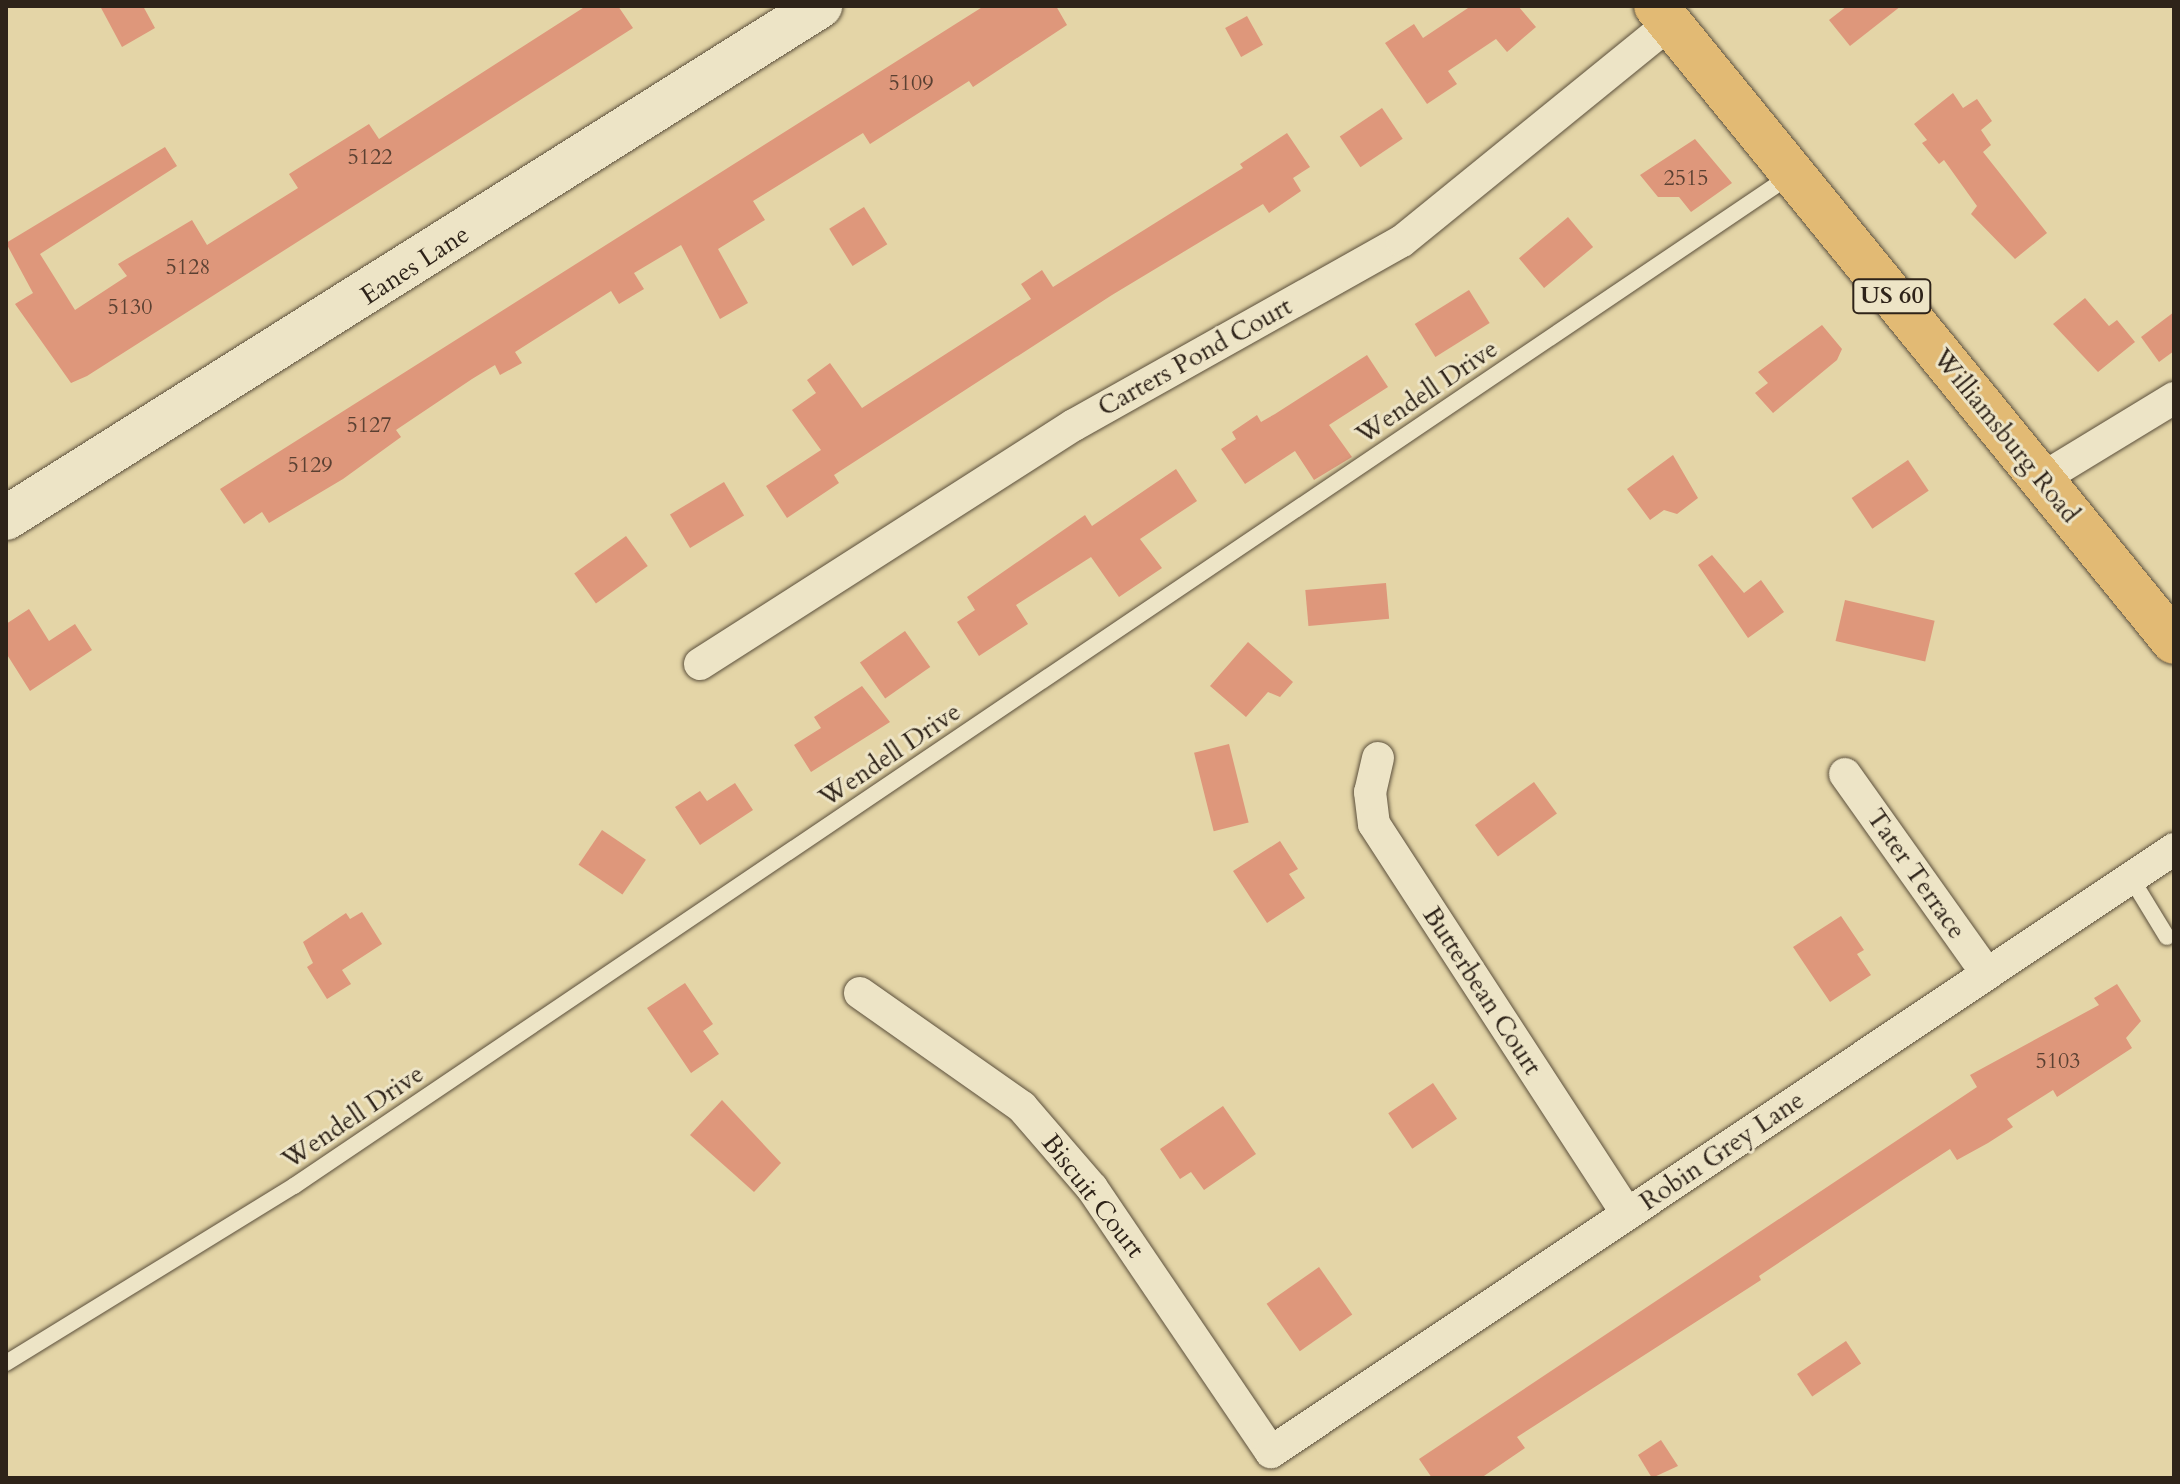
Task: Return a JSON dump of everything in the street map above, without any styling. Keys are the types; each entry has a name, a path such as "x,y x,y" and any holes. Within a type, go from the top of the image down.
{"main road":[{"name":"Williamsburg Road","path":"1663,14 2174,642"}],"street":[{"name":"Eanes Lane","path":"6,518 820,6"},
{"name":"Carters Pond Court","path":"700,664 1074,425 1402,241 1663,14"},
{"path":"2041,479 2174,398"},
{"name":"Butterbean Court","path":"1378,758 1370,792 1374,824 1627,1214"},
{"name":"Tater Terrace","path":"1845,774 1987,974"},
{"name":"Robin Grey Lane","path":"1271,1452 2174,849"},
{"name":"Biscuit Court","path":"860,993 1022,1107 1092,1188 1271,1452"}],"lane":[{"name":"Wendell Drive","path":"6,1363 294,1186 1793,174"},
{"path":"2131,878 2172,939"}],"building":[{"path":"100,6 143,6 155,28 122,47"},
{"path":"586,6 618,6 633,28 87,376 71,383 15,304 33,293 6,243 165,147 177,166 40,254 75,310 127,276 118,264 192,220 207,245 298,188 289,174 369,124 379,139"},
{"path":"984,6 1056,6 1067,25 973,87 969,81 870,144 863,133 753,201 765,220 718,249 748,303 720,319 681,245 634,273 644,289 619,304 611,291 515,352 522,363 500,375 495,365 472,379 396,430 401,437 343,479 269,523 262,512 244,524 220,489"},
{"path":"1471,6 1518,6 1536,27 1507,52 1496,39 1448,71 1457,84 1427,104 1385,43 1414,24 1423,38"},
{"path":"1847,6 1901,6 1850,46 1829,20"},
{"path":"1247,16 1263,45 1241,57 1225,28"},
{"path":"1953,93 1963,108 1977,99 1992,121 1981,130 1991,145 1983,152 2047,233 2015,259 1971,214 1977,206 1944,160 1939,164 1922,143 1927,140 1914,124"},
{"path":"1382,108 1403,139 1360,167 1340,137"},
{"path":"1287,133 1310,167 1293,178 1301,191 1269,213 1263,204 1112,295 834,475 839,483 787,518 766,486 821,450 792,410 816,393 807,380 830,363 862,408 1031,299 1021,284 1042,270 1053,287 1243,168 1240,164"},
{"path":"1695,139 1732,183 1691,212 1679,197 1658,197 1640,175"},
{"path":"864,207 887,244 853,266 829,229"},
{"path":"1568,217 1593,247 1544,288 1519,258"},
{"path":"1469,290 1490,323 1435,357 1415,324"},
{"path":"2085,298 2109,326 2117,320 2135,342 2098,372 2053,324"},
{"path":"2174,312 2174,351 2159,362 2141,337"},
{"path":"1822,325 1842,349 1837,360 1773,413 1755,393 1768,383 1758,372"},
{"path":"1367,355 1388,387 1329,425 1352,457 1314,480 1295,451 1245,484 1221,449 1236,439 1232,432 1257,415 1261,422"},
{"path":"1673,455 1698,498 1677,514 1664,510 1650,520 1627,489"},
{"path":"1908,460 1929,491 1872,529 1852,498"},
{"path":"1176,469 1197,501 1140,539 1162,568 1119,597 1091,557 1016,605 1028,624 979,656 957,622 975,610 967,597 1085,515 1092,526"},
{"path":"724,482 744,515 690,548 670,514"},
{"path":"626,536 648,566 596,604 574,574"},
{"path":"1712,555 1744,593 1761,580 1784,612 1748,638 1698,565"},
{"path":"1386,583 1389,619 1308,626 1305,590"},
{"path":"1845,600 1935,621 1925,662 1836,641"},
{"path":"29,609 49,641 75,624 92,650 30,691 6,653 6,624"},
{"path":"905,631 930,667 885,699 860,663"},
{"path":"1248,642 1293,682 1280,697 1268,692 1246,717 1210,686"},
{"path":"862,686 890,722 811,772 794,745 821,728 814,717"},
{"path":"1229,744 1249,823 1214,831 1194,753"},
{"path":"1534,782 1557,814 1498,856 1475,825"},
{"path":"735,783 753,810 700,845 675,807 700,791 707,801"},
{"path":"602,830 646,860 622,894 579,865"},
{"path":"1280,841 1298,869 1289,874 1305,898 1267,923 1233,871"},
{"path":"362,912 382,944 342,970 351,984 327,999 307,967 313,963 303,942 346,913 350,919"},
{"path":"1841,916 1864,950 1857,954 1871,975 1830,1002 1793,947"},
{"path":"685,983 713,1024 703,1031 719,1054 691,1073 647,1008"},
{"path":"2117,984 2141,1021 2126,1038 2132,1048 2057,1097 2053,1090 2007,1119 2013,1127 1988,1143 1957,1160 1950,1149 1904,1179 1759,1276 1761,1280 1517,1437 1525,1448 1481,1478 1432,1478 1419,1459 1977,1087 1970,1075 2099,1005 2094,998"},
{"path":"1433,1083 1457,1119 1412,1149 1388,1113"},
{"path":"722,1100 781,1163 754,1192 690,1135"},
{"path":"1223,1106 1256,1154 1204,1190 1191,1172 1180,1179 1160,1149"},
{"path":"1319,1267 1352,1315 1300,1351 1267,1304"},
{"path":"1846,1341 1861,1363 1812,1396 1797,1374"},
{"path":"1661,1440 1678,1466 1652,1478 1638,1455"}]}
